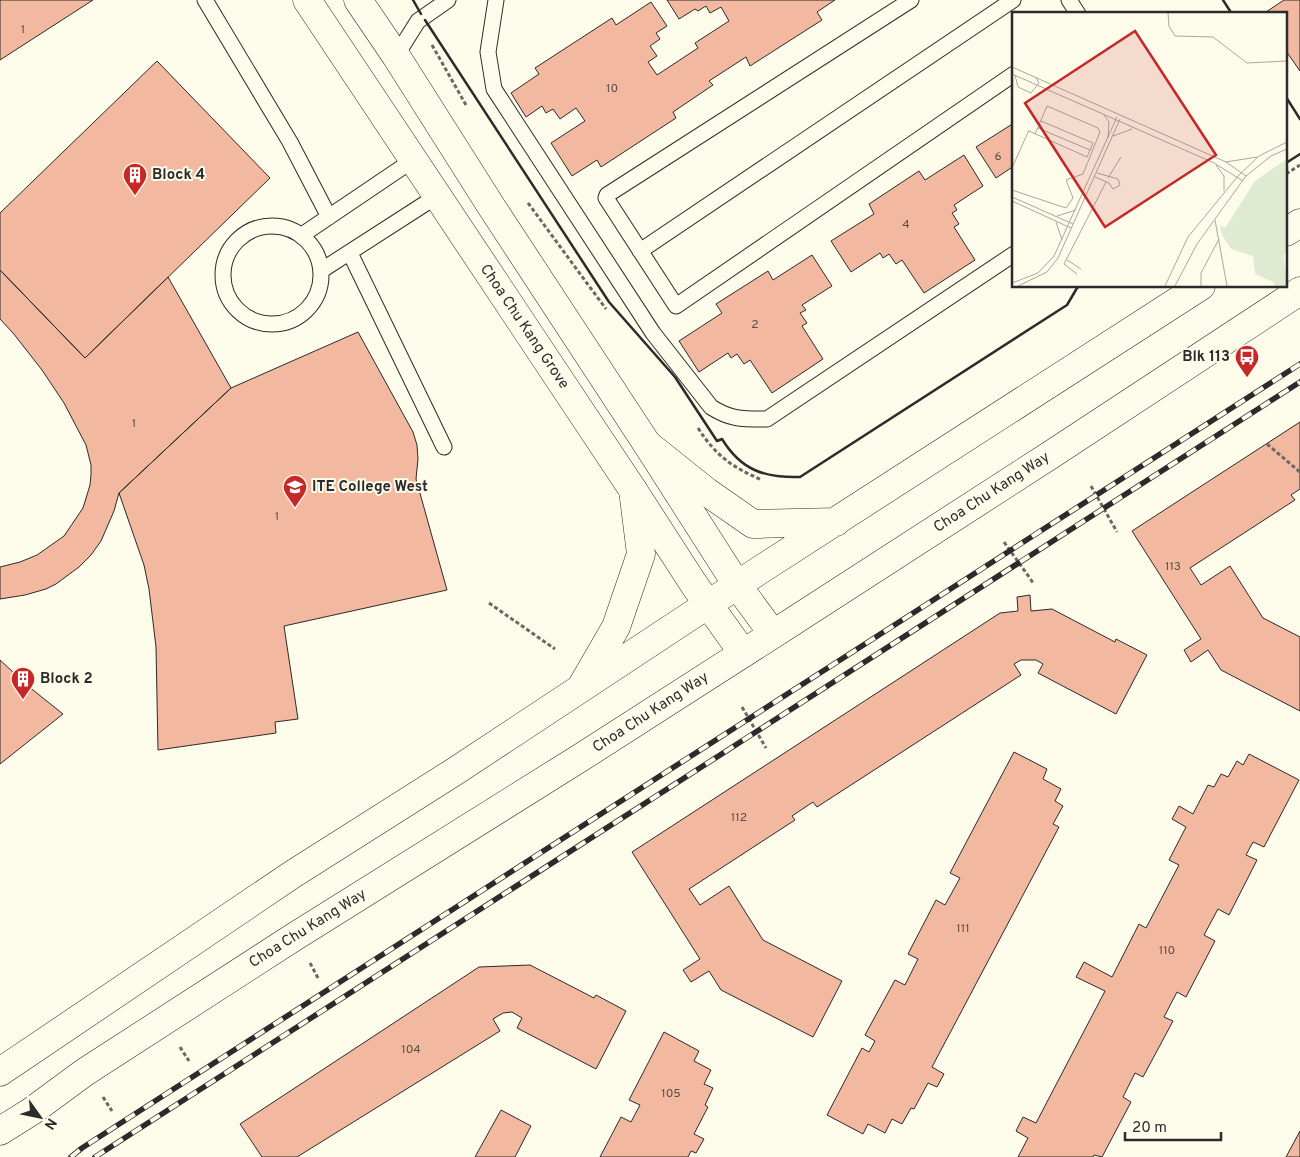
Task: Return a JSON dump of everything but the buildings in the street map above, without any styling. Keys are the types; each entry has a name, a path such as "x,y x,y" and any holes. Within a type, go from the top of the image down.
{"main road":[{"name":"Choa Chu Kang Grove","path":"306,0 708,604 743,653"},
{"path":"358,0 737,585 773,634"},
{"path":"1288,231 1300,223"},
{"path":"0,1072 293,874 580,690 737,585 1198,288"},
{"name":"Choa Chu Kang Way","path":"0,1131 32,1111 85,1072 294,937 580,758 773,634 1300,291"},
{"path":"647,444 707,492 752,524 836,522"},
{"path":"580,690 616,627 641,554 633,490"}],"lane":[{"path":"205,0 290,142 329,217"},
{"path":"396,56 418,21 448,0"},
{"path":"496,0 488,52 494,89 653,333 711,407 721,414 738,419 767,419 1012,255"},
{"path":"911,0 609,192 606,198 676,306 1012,75"},
{"path":"640,251 1013,0"},
{"path":"1069,0 1077,12"},
{"path":"302,235 413,160"},
{"path":"322,270 437,196"},
{"path":"263,226 284,226 302,235 316,251 322,270 319,291 308,309 291,321 271,325 250,320 234,308 224,290 223,268 230,249 244,234 263,226"},
{"path":"350,253 444,447"}],"path":[{"path":"1288,173 1300,165"},
{"path":"1267,444 1300,472"},
{"path":"1091,486 1117,532"},
{"path":"1004,542 1034,584"},
{"path":"489,603 555,649"},
{"path":"742,707 766,748"}],"railway":[{"path":"71,1157 82,1148 1300,364"},
{"path":"95,1157 1300,382"}],"wall":[{"path":"413,0 421,14"},
{"path":"1223,0 1231,12"},
{"path":"425,20 609,302 675,377 717,441 722,439 737,458 755,470 775,476 800,477 1067,305 1077,288"},
{"path":"1288,100 1300,119"},
{"path":"1288,162 1300,154"}],"place":[{"name":"Block 4","path":"135,196"},
{"name":"Blk 113","path":"1247,378"},
{"name":"ITE College West","path":"295,508"},
{"name":"Block 2","path":"23,700"}]}
